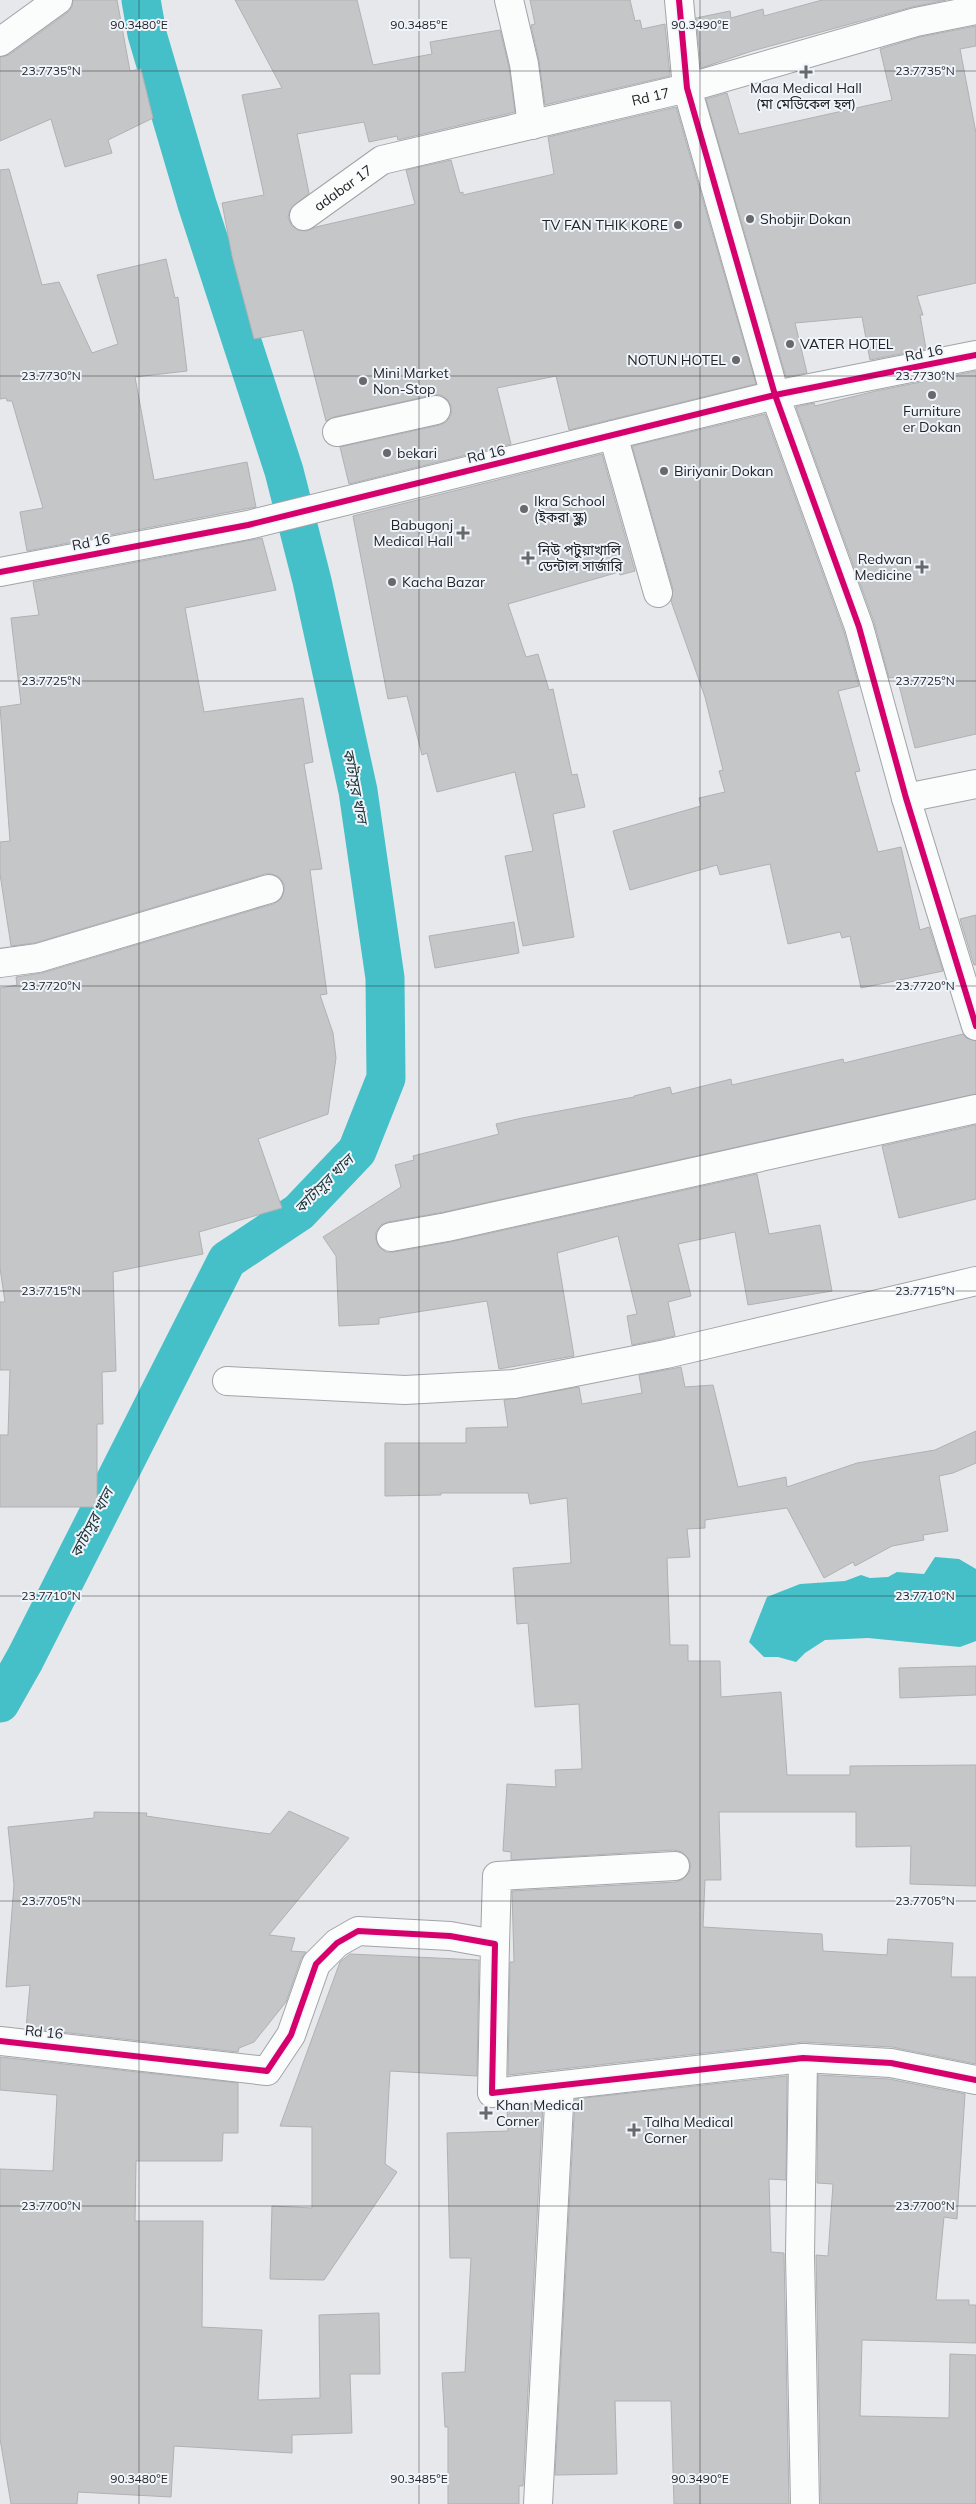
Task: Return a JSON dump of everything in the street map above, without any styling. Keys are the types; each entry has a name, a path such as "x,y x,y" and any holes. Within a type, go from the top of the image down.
{"street":[{"path":"0,42 58,0"},
{"path":"509,0 524,64 532,125"},
{"path":"679,0 687,88 775,395 858,627 906,798 976,1026"},
{"name":"Rd 17","path":"382,160 687,88 916,22 976,10"},
{"name":"adabar 17","path":"304,216 382,160"},
{"name":"Rd 16","path":"0,572 248,524 555,451 775,395 976,355"},
{"path":"337,432 436,410"},
{"path":"613,435 658,593"},
{"path":"906,798 976,784"},
{"path":"0,963 38,958 269,889"},
{"path":"391,1237 447,1227 976,1109"},
{"path":"227,1380 405,1390 514,1384 711,1344 976,1281"},
{"path":"676,1866 497,1876 492,2092 803,2058 891,2063 976,2080"},
{"name":"Rd 16","path":"0,2040 267,2071 291,2035 316,1964 337,1943 358,1932 450,1936 495,1944"},
{"path":"803,2058 800,2255 805,2504"},
{"path":"538,2504 560,2086"}],"water":[{"path":"935,1557 959,1559 976,1569 976,1641 960,1647 868,1638 825,1640 805,1653 796,1662 778,1657 764,1657 749,1642 767,1597 800,1584 845,1581 861,1575 870,1578 888,1577 897,1572 924,1574"}],"building":[{"path":"73,0 117,0 130,71 141,69 153,118 108,140 112,153 65,167 51,119 0,141 0,57 9,55 67,13 72,7"},
{"path":"235,0 357,0 373,65 432,54 430,42 500,30 509,67 515,112 398,140 397,136 369,142 364,122 297,134 309,193 290,210 288,217 291,225 298,230 306,231 415,204 406,170 451,160 460,193 463,192 463,195 554,174 548,137 676,107 756,384 569,430 556,376 497,388 511,444 349,484 340,447 440,425 446,422 451,415 451,406 448,400 441,395 433,395 334,417 326,421 303,330 254,339 232,256 222,203 264,195 242,95 282,88"},
{"path":"530,0 630,0 635,21 640,20 642,29 665,24 670,76 545,105 539,61 531,25 535,24"},
{"path":"822,0 946,0 912,7 752,51 701,68 696,18 730,11 731,18 763,9 764,16"},
{"path":"976,26 976,46 960,49 976,133 976,283 917,296 923,315 920,315 926,349 870,360 862,317 795,323 807,373 786,377 706,99 727,93 739,134 892,100 880,49 920,37"},
{"path":"9,169 42,285 59,282 92,353 118,344 97,275 166,259 175,298 178,297 187,371 135,377 154,480 247,462 256,507 27,551 20,512 43,508 12,401 7,401 6,398 0,399 0,170"},
{"path":"976,371 976,734 915,748 897,677 889,678 874,622 796,407 814,403 815,406 876,391"},
{"path":"765,414 844,632 859,686 838,691 860,771 855,772 878,852 901,847 920,930 929,927 943,971 861,988 850,936 842,938 840,932 788,944 770,864 720,875 717,865 630,890 613,831 701,806 699,798 725,792 719,771 723,770 705,697 671,601 673,589 632,446"},
{"path":"602,454 635,571 620,575 619,572 508,604 526,657 538,654 549,690 553,689 572,775 577,774 585,807 553,814 574,937 523,946 505,856 533,851 515,772 437,792 427,753 422,755 407,696 388,699 353,516"},
{"path":"262,538 276,590 185,608 204,712 303,698 313,762 304,764 322,869 310,870 327,994 320,995 333,1033 336,1058 328,1114 258,1139 282,1208 199,1232 203,1254 113,1272 116,1371 102,1372 103,1424 97,1424 97,1507 0,1507 0,1435 8,1435 10,1370 0,1370 0,1302 5,1302 0,1268 0,988 17,985 16,977 42,973 273,904 281,899 284,892 284,884 279,877 265,874 35,943 11,946 0,874 0,842 10,841 0,707 21,704 11,618 39,615 33,582"},
{"path":"976,915 976,965 974,965 960,919"},
{"path":"514,922 519,953 435,968 429,936"},
{"path":"963,1034 966,1038 976,1041 976,1094 444,1212 388,1222 381,1225 376,1232 376,1240 379,1247 386,1252 394,1252 450,1242 757,1174 769,1234 820,1225 832,1291 748,1305 735,1232 678,1244 691,1296 668,1302 675,1336 632,1345 627,1316 637,1314 618,1236 557,1253 574,1356 499,1369 487,1301 379,1318 379,1324 339,1326 336,1256 323,1237 401,1187 395,1165 414,1160 413,1156 499,1134 496,1124 522,1118 634,1097 670,1087 672,1094 731,1079 732,1085 843,1059 844,1063"},
{"path":"976,1125 976,1199 899,1218 882,1146"},
{"path":"681,1367 685,1387 713,1385 738,1487 786,1477 787,1487 857,1463 935,1450 976,1431 976,1463 953,1473 939,1476 948,1531 923,1535 924,1540 892,1546 855,1566 853,1562 824,1578 787,1508 705,1520 705,1528 687,1529 690,1557 667,1558 670,1645 688,1645 688,1661 720,1661 721,1697 781,1692 787,1775 850,1775 850,1766 976,1765 976,1886 910,1884 911,1846 856,1847 856,1812 719,1812 721,1880 705,1880 703,1927 822,1934 823,1951 887,1955 888,1939 953,1943 951,1977 976,1977 976,2064 892,2047 803,2042 508,2075 510,1962 514,1962 512,1891 676,1882 683,1879 689,1873 691,1865 688,1858 682,1852 674,1850 511,1860 511,1852 503,1851 507,1784 556,1787 555,1770 582,1769 579,1704 535,1707 528,1623 517,1624 513,1568 571,1563 567,1498 530,1504 528,1493 441,1493 441,1495 385,1496 385,1443 466,1443 466,1428 508,1427 504,1400 579,1387 582,1404 642,1393 639,1375"},
{"path":"976,1666 976,1695 900,1698 899,1668"},
{"path":"289,1811 349,1838 269,1935 295,1938 291,1951 306,1952 301,1959 286,2002 254,2042 239,2048 238,2052 26,2028 30,1985 6,1987 14,1885 8,1827 94,1818 94,1812 147,1813 146,1816 270,1834"},
{"path":"350,1954 479,1960 477,2076 390,2071 385,2164 397,2172 324,2280 270,2279 272,2206 312,2208 312,2127 280,2126 340,1962"},
{"path":"0,2057 238,2083 238,2133 223,2133 222,2161 136,2161 135,2221 203,2221 202,2327 262,2330 258,2400 320,2398 319,2315 379,2313 380,2374 350,2374 352,2433 292,2435 292,2453 174,2446 171,2497 78,2492 77,2504 11,2504 0,2439 0,2169 53,2171 57,2095 0,2090"},
{"path":"818,2075 889,2079 965,2094 957,2219 944,2217 936,2300 969,2300 969,2305 976,2305 976,2343 862,2340 860,2416 949,2418 950,2354 976,2355 976,2504 821,2504 816,2255 828,2256 833,2184 817,2183"},
{"path":"787,2076 786,2180 769,2179 771,2252 784,2253 789,2504 674,2504 671,2401 615,2401 617,2474 555,2475 575,2099"},
{"path":"543,2103 523,2486 519,2486 519,2504 448,2504 448,2427 445,2427 442,2373 465,2372 471,2258 450,2258 447,2133 508,2131 507,2107"}],"waterway":[{"name":"কাটাসুর খাল","path":"0,1703 25,1659 227,1260 299,1212 357,1151 386,1078 385,978 358,791 312,581 284,471 197,204 147,34 141,0"}],"cycle path":[{"path":"679,0 687,88 775,395 859,627 906,798 976,1026"},
{"path":"0,572 248,525 775,395 976,355"},
{"path":"0,2041 267,2071 291,2035 316,1964 337,1943 358,1931 450,1936 495,1944 492,2093 803,2058 891,2063 976,2080"}],"place":[{"name":"Maa Medical Hall (মা মেডিকেল হল)","path":"806,72"},
{"name":"Shobjir Dokan","path":"750,219"},
{"name":"TV FAN THIK KORE","path":"678,225"},
{"name":"VATER HOTEL","path":"790,344"},
{"name":"NOTUN HOTEL","path":"736,360"},
{"name":"Mini Market Non-Stop","path":"363,381"},
{"name":"Furniture er Dokan","path":"932,395"},
{"name":"bekari","path":"387,453"},
{"name":"Biriyanir Dokan","path":"664,471"},
{"name":"Ikra School (ইকরা স্কুল)","path":"524,509"},
{"name":"Babugonj Medical Hall","path":"463,533"},
{"name":"নিউ পটুয়াখালি ডেন্টাল সার্জারি","path":"528,558"},
{"name":"Redwan Medicine","path":"922,567"},
{"name":"Kacha Bazar","path":"392,582"},
{"name":"Khan Medical Corner","path":"486,2113"},
{"name":"Talha Medical Corner","path":"634,2130"}]}
